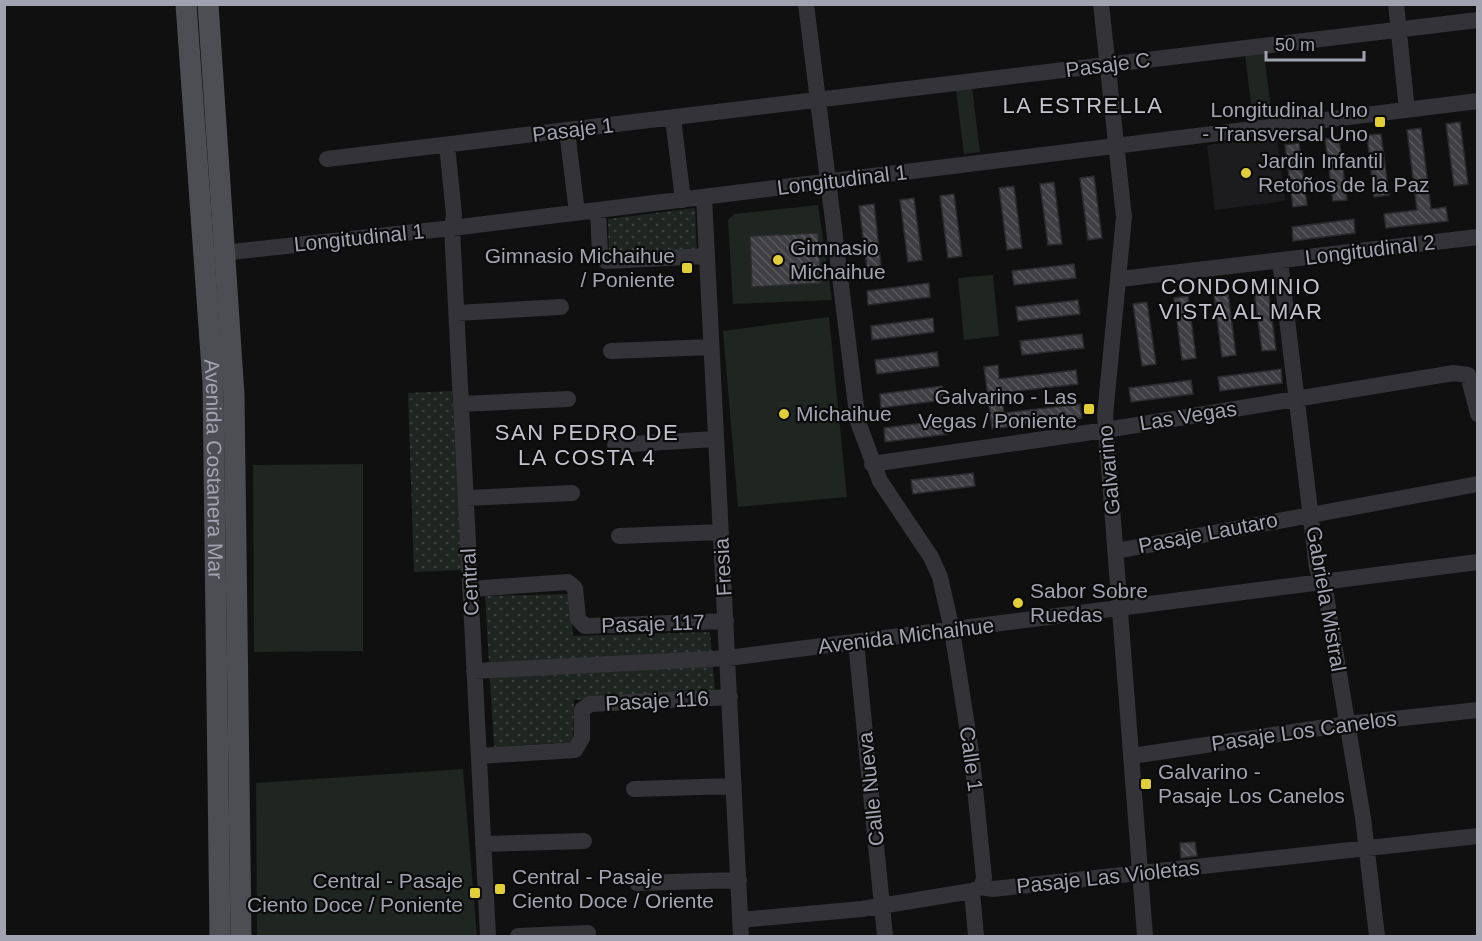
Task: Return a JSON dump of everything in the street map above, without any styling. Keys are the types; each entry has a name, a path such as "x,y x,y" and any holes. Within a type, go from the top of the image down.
{"main road":[{"name":"Avenida Costanera Mar","path":"186,4 234,395 241,936"},
{"name":"Avenida Costanera Mar","path":"208,4 216,253 213,393 220,936"},
{"path":"217,689 238,688"}],"street":[{"name":"Calle 1","path":"806,4 857,415 872,464 936,566 952,630 977,801 984,878 976,889 976,936"},
{"name":"Galvarino","path":"1101,4 1124,217 1120,279 1105,398 1106,430 1145,936"},
{"path":"1396,4 1407,110"},
{"name":"Pasaje C","path":"818,100 1478,20"},
{"name":"Pasaje 1","path":"327,159 818,100"},
{"name":"Longitudinal 1","path":"216,253 452,228 1478,101"},
{"path":"673,118 682,200"},
{"path":"567,131 577,212"},
{"name":"Central","path":"447,145 454,215 452,228 488,936"},
{"name":"Fresia","path":"704,197 741,928"},
{"path":"598,210 600,255 606,261 707,256"},
{"name":"Longitudinal 2","path":"1120,279 1478,237"},
{"name":"Gabriela Mistral","path":"1280,261 1317,568 1322,582 1347,724 1367,848 1377,936"},
{"path":"457,313 561,307"},
{"path":"611,351 711,347"},
{"name":"Las Vegas","path":"872,464 1106,430 1454,373 1468,375 1478,414"},
{"path":"461,404 568,399"},
{"path":"615,445 716,439"},
{"name":"Pasaje Lautaro","path":"1116,551 1311,513 1478,484"},
{"path":"466,498 572,493"},
{"path":"619,536 721,532"},
{"name":"Avenida Michaihue","path":"474,671 728,658 1478,562"},
{"name":"Pasaje 117","path":"470,589 568,582 575,588 578,619 585,626 726,621"},
{"name":"Calle Nueva","path":"856,642 885,936"},
{"name":"Pasaje 116","path":"479,756 575,750 582,738 582,710 590,704 730,697"},
{"name":"Pasaje Los Canelos","path":"1132,756 1347,724 1478,710"},
{"path":"634,789 734,786"},
{"name":"Pasaje Las Violetas","path":"741,928 976,889 1478,836"},
{"path":"483,844 584,841"},
{"path":"637,883 738,880"},
{"path":"518,936 588,933"}],"shaded area":[{"path":"1264,53 1272,118 1253,120 1245,55"},
{"path":"972,88 980,152 964,154 956,90"},
{"name":"Jardin Infantil Retoños de la Paz","path":"1277,137 1285,201 1215,210 1207,145"},
{"name":"Gimnasio Michaihue","path":"818,205 832,300 733,304 728,220 734,214"},
{"path":"695,208 697,253 609,256 608,219"},
{"path":"993,275 999,336 964,340 958,278"},
{"name":"Michaihue","path":"829,317 847,497 738,507 723,331"},
{"path":"452,391 462,570 414,572 408,393"},
{"path":"363,464 363,651 254,652 253,465"},
{"path":"569,594 573,636 710,632 715,691 574,700 573,742 494,747 485,596"},
{"path":"463,769 477,936 257,936 256,783"}],"building":[{"path":"1460,122 1468,184 1454,186 1446,124"},
{"path":"1421,128 1431,209 1446,207 1448,221 1386,228 1384,214 1417,210 1407,130"},
{"path":"1381,134 1389,195 1374,197 1367,135"},
{"path":"1339,138 1347,200 1333,201 1325,139"},
{"path":"1299,143 1307,205 1293,207 1285,145"},
{"path":"1094,176 1102,238 1088,240 1080,178"},
{"path":"1054,182 1062,244 1048,245 1040,184"},
{"path":"1014,186 1022,248 1007,250 999,188"},
{"path":"954,194 962,256 948,258 940,196"},
{"path":"914,198 922,260 908,262 900,200"},
{"path":"874,204 881,266 867,268 859,206"},
{"path":"1354,219 1355,233 1293,241 1292,227"},
{"path":"818,233 821,283 752,287 750,236"},
{"path":"1074,264 1076,278 1014,285 1012,271"},
{"path":"929,283 930,297 868,305 867,291"},
{"path":"1268,288 1276,350 1262,351 1254,290"},
{"path":"1228,293 1236,355 1222,357 1214,295"},
{"path":"1188,296 1196,358 1182,360 1174,298"},
{"path":"1078,300 1080,314 1018,321 1016,307"},
{"path":"1147,302 1156,364 1142,366 1133,304"},
{"path":"933,318 934,332 872,340 871,326"},
{"path":"1082,334 1084,348 1022,355 1020,341"},
{"path":"937,352 939,366 877,374 875,360"},
{"path":"998,365 999,379 1076,370 1078,384 1001,393 1004,413 1080,404 1082,418 992,429 984,367"},
{"path":"1281,369 1282,383 1220,391 1218,377"},
{"path":"1191,380 1193,394 1131,402 1129,388"},
{"path":"942,386 944,400 881,408 880,394"},
{"path":"946,420 948,434 885,442 884,428"},
{"path":"973,473 975,486 913,494 911,480"},
{"path":"1195,842 1197,856 1181,858 1180,843"}],"place":[{"name":"Longitudinal Uno - Transversal Uno","path":"1380,122"},
{"name":"Jardin Infantil Retoños de la Paz","path":"1246,173"},
{"name":"Gimnasio Michaihue","path":"778,260"},
{"name":"Gimnasio Michaihue / Poniente","path":"687,268"},
{"name":"Galvarino - Las Vegas / Poniente","path":"1089,409"},
{"name":"Michaihue","path":"784,414"},
{"name":"Sabor Sobre Ruedas","path":"1018,603"},
{"name":"Galvarino - Pasaje Los Canelos","path":"1146,784"},
{"name":"Central - Pasaje Ciento Doce / Oriente","path":"500,889"},
{"name":"Central - Pasaje Ciento Doce / Poniente","path":"475,893"}],"district":[{"name":"LA ESTRELLA","path":"1083,105"},
{"name":"CONDOMINIO VISTA AL MAR","path":"1241,298"},
{"name":"SAN PEDRO DE LA COSTA 4","path":"587,444"}]}
